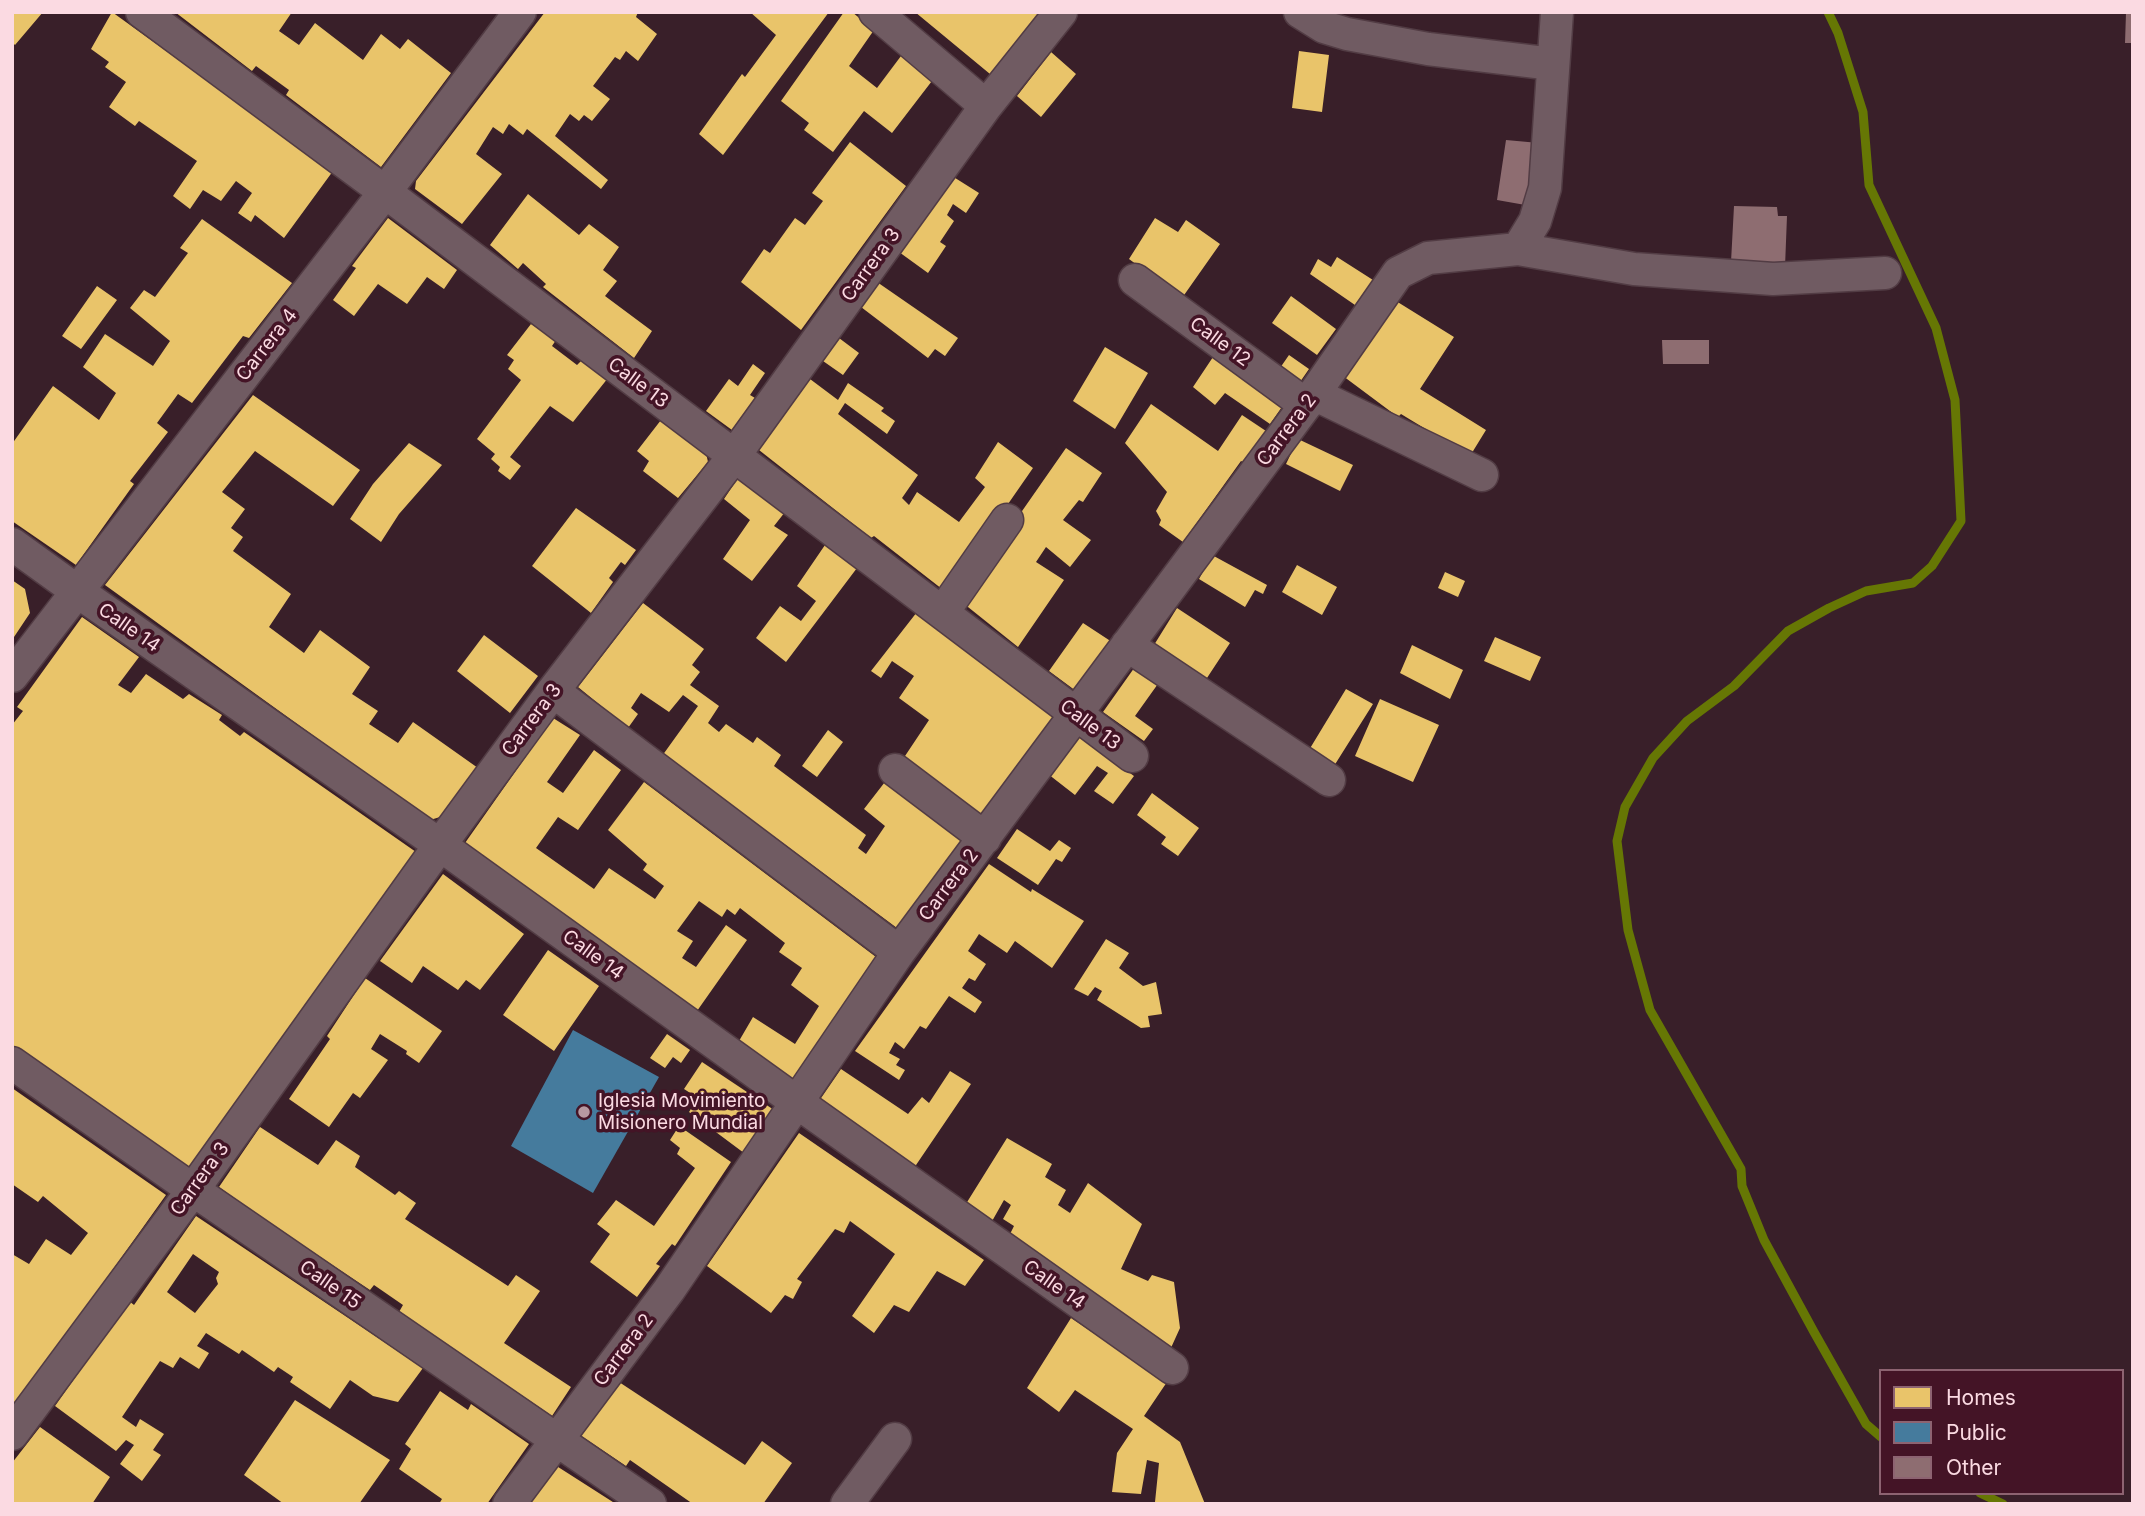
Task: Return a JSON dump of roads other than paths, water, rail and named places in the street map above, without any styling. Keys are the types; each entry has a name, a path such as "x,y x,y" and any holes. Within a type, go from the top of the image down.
{"street":[{"name":"Calle 13","path":"142,12 1132,756"},
{"name":"Carrera 4","path":"12,676 385,192 520,12"},
{"path":"875,12 986,106"},
{"name":"Carrera 3","path":"12,1434 193,1190 553,691 734,456 986,106 1061,12"},
{"path":"1300,12 1324,27 1347,34 1429,49 1553,64"},
{"path":"1557,12 1545,188 1535,221 1518,249 1634,270 1773,279 1885,273"},
{"name":"Carrera 2","path":"509,1504 669,1290 899,952 1310,399 1398,273 1428,258 1518,249"},
{"name":"Calle 12","path":"1135,280 1310,399 1482,475"},
{"path":"943,612 1007,520"},
{"name":"Calle 14","path":"12,544 440,845 1172,1368"},
{"path":"1127,645 1329,780"},
{"path":"553,691 899,952"},
{"path":"895,770 985,838"},
{"name":"Calle 15","path":"12,1063 650,1504"},
{"path":"846,1504 895,1439"}],"waterway":[{"path":"1828,12 1838,33 1863,112 1869,185 1936,328 1955,400 1961,521 1932,566 1913,583 1866,591 1788,631 1734,686 1687,721 1653,758 1625,807 1617,841 1628,930 1650,1010 1741,1169 1742,1186 1764,1240 1866,1424 1879,1435"},
{"path":"1984,1495 2003,1504"}],"place":[{"name":"Iglesia Movimiento Misionero Mundial","path":"584,1112"}]}
